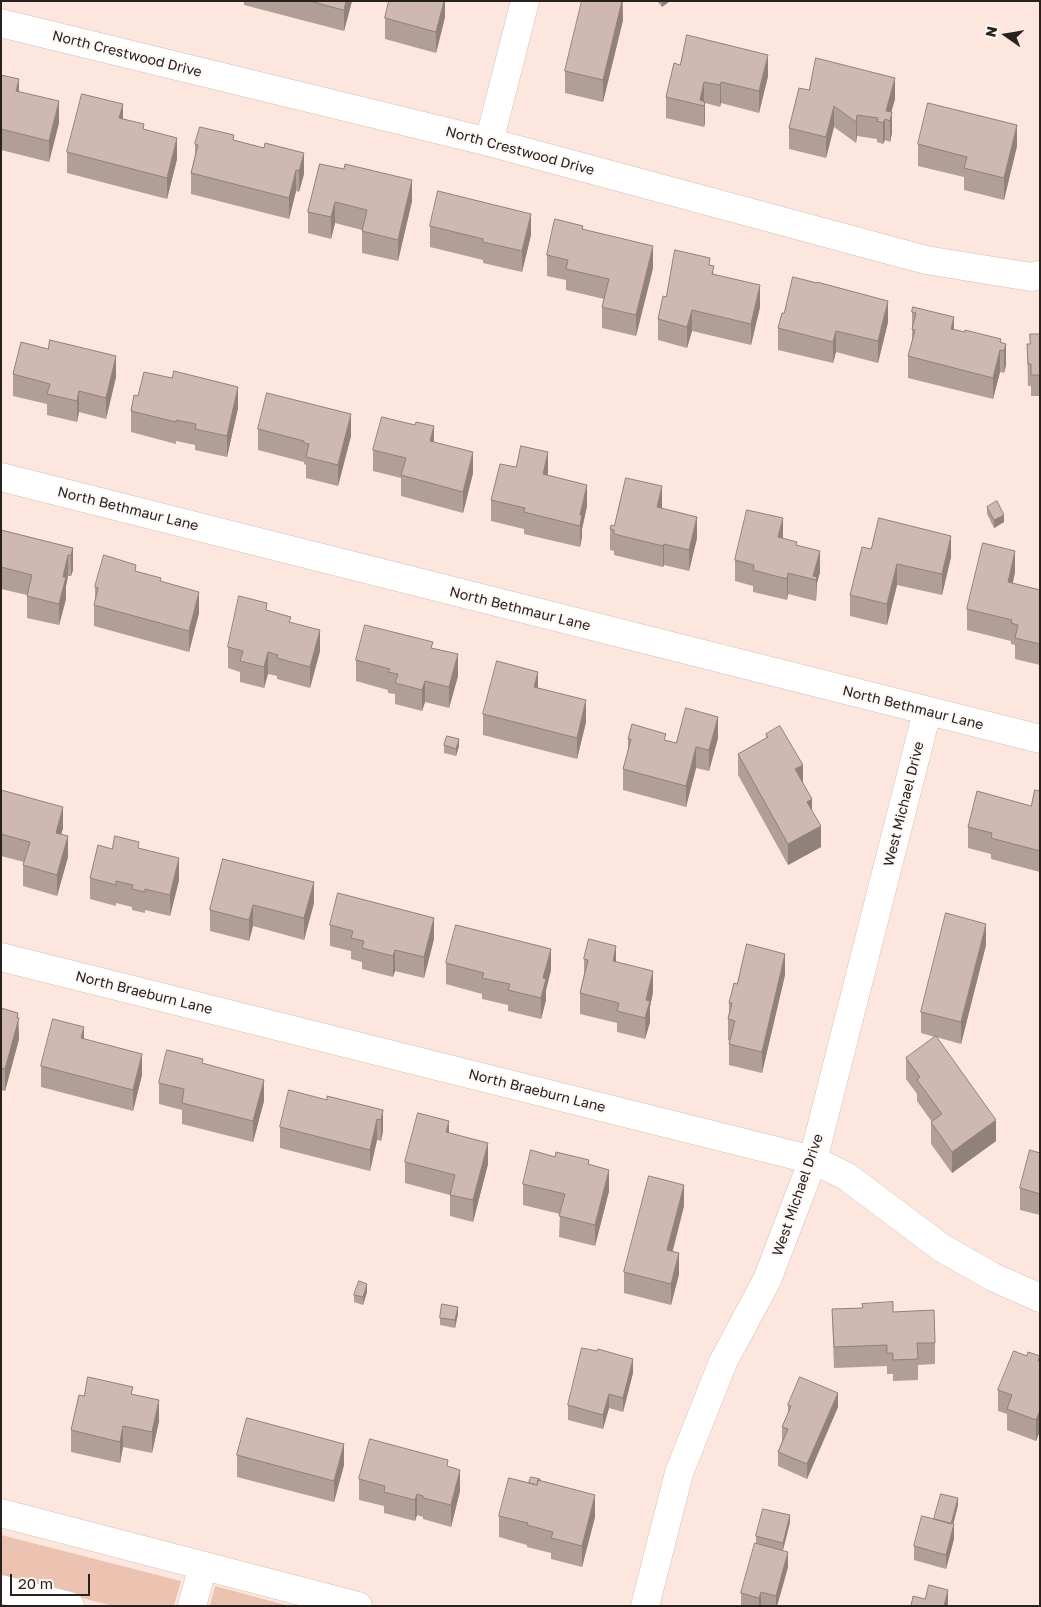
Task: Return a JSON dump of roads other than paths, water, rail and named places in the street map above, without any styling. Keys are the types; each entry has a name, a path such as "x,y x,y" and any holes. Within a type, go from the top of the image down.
{"street":[{"path":"489,142 525,1"},
{"name":"North Crestwood Drive","path":"1,22 489,142 926,260 1032,277 1040,275"},
{"name":"North Bethmaur Lane","path":"1,477 1040,739"},
{"name":"West Michael Drive","path":"645,1606 679,1473 723,1362 767,1280 814,1160 927,712"},
{"name":"North Braeburn Lane","path":"1,957 814,1160 846,1176 942,1248 993,1277 1040,1298"},
{"path":"1,1514 358,1606"},
{"path":"192,1606 203,1566"},
{"path":"1,1589 70,1606"}]}
